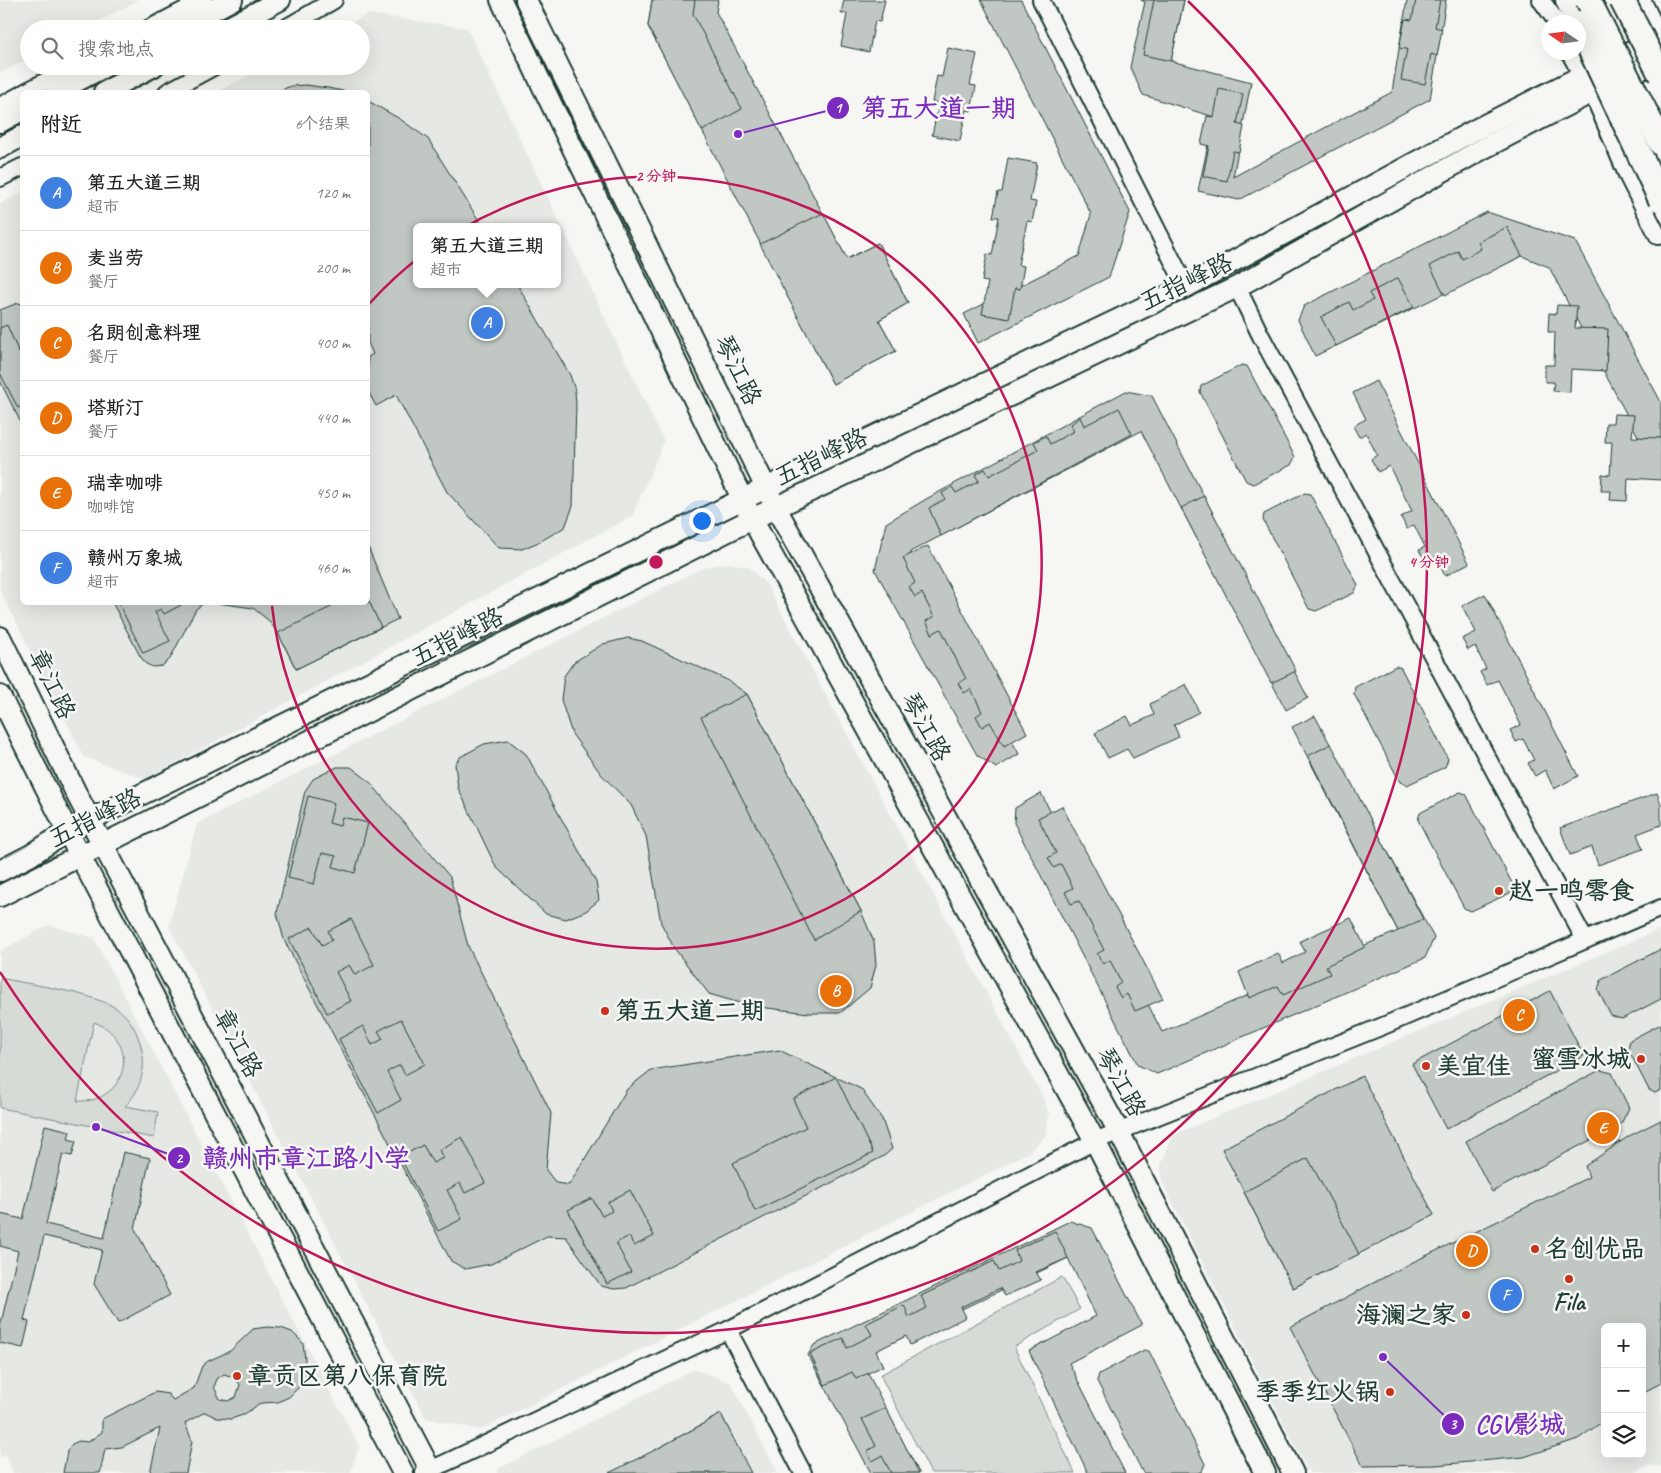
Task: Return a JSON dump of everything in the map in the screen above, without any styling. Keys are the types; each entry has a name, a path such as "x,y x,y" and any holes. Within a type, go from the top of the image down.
{"highway":[{"path":"1568,0 1575,15"},
{"path":"1588,0 1661,143"},
{"path":"1622,0 1661,74"},
{"path":"1586,40 1661,200"}],"main road":[{"path":"194,20 232,0"},
{"path":"242,20 280,0"},
{"name":"琴江路","path":"501,0 752,519 1095,1141 1265,1473"},
{"name":"琴江路","path":"526,0 776,508 1119,1132 1293,1473"},
{"path":"1557,0 1566,15"},
{"path":"1640,0 1660,38"},
{"name":"五指峰路","path":"0,896 752,519 1238,287 1484,148 1660,38"},
{"path":"1586,58 1594,80 1661,200"},
{"name":"五指峰路","path":"0,871 31,855 69,830 743,499 1186,287 1475,130 1594,80 1661,60"},
{"path":"60,90 89,75"},
{"path":"108,90 137,75"},
{"path":"0,122 20,111"},
{"path":"0,148 20,137"},
{"name":"章江路","path":"0,637 91,820 429,1472"},
{"name":"章江路","path":"0,696 69,830 80,856 403,1473"}],"street":[{"path":"165,20 204,0"},
{"path":"300,20 334,0"},
{"path":"1041,0 1186,287"},
{"path":"1540,0 1547,15"},
{"path":"1540,0 1552,15"},
{"path":"1650,0 1660,38"},
{"path":"1576,60 1594,80"},
{"path":"1584,60 1659,239"},
{"path":"30,90 58,75"},
{"path":"171,90 199,75"},
{"path":"0,106 20,95"},
{"path":"0,178 20,168"},
{"path":"1238,287 1270,353 1585,940"},
{"path":"429,1472 728,1330 1095,1141 1383,1026 1661,908"},
{"path":"728,1330 803,1473"}],"shaded area":[{"path":"0,0 139,0 101,20 20,20 20,63 0,73"},
{"path":"368,14 467,28 560,223 413,223 413,288 561,288 561,226 664,442 632,516 146,779 84,757 0,590 0,204 20,193 20,605 370,605 370,90 220,90 249,75 370,75 370,20 357,20"},
{"name":"第五大道二期","path":"728,563 749,567 766,584 1042,1096 1049,1114 1045,1136 1028,1153 481,1430 426,1418 169,926 197,824 704,567"},
{"path":"49,925 94,938 359,1447 350,1473 13,1473 6,1455 0,1457 0,951"},
{"path":"1661,929 1661,1466 1646,1466 1633,1473 1309,1473 1162,1182 1161,1165 1173,1135"},
{"path":"0,978 45,986 94,998 124,1014 138,1037 143,1063 142,1077 137,1090 125,1106 158,1112 154,1138 0,1108","holes":["94,1022 109,1031 119,1042 123,1056 123,1069 117,1082 108,1092 94,1099 77,1101"]},
{"path":"1062,1277 1080,1309 1014,1347 1075,1473 931,1473 880,1375"},
{"path":"695,1369 731,1383 778,1473 497,1473 498,1469"}],"building":[{"path":"652,0 718,0 716,12 847,259 878,243 908,303 879,320 896,351 833,384 648,26"},
{"path":"652,0 695,0 693,14 742,109 702,131 648,26"},
{"path":"844,0 885,0 880,22 875,21 869,52 841,46 847,14 841,13"},
{"path":"981,0 1021,0 1130,212 1109,277 978,343 964,314 1079,256 1091,214"},
{"path":"1141,0 1184,0 1171,61 1251,82 1233,177 1392,92 1407,0 1446,0 1430,99 1239,200 1198,191 1214,117 1143,95 1130,67 1145,2"},
{"path":"1154,0 1184,0 1171,61 1143,55"},
{"path":"1416,0 1440,0 1435,27 1442,29 1437,56 1431,54 1425,84 1401,80 1407,49 1399,48 1405,19 1412,20"},
{"path":"948,48 977,54 970,85 976,86 971,111 966,110 960,141 932,135 939,103 932,102 937,76 942,77"},
{"path":"306,85 338,90 281,90 291,86"},
{"path":"1219,89 1243,94 1237,124 1244,126 1239,152 1233,151 1227,181 1203,176 1209,146 1201,144 1207,116 1214,117"},
{"path":"370,102 400,119 428,139 480,223 413,223 413,288 519,288 570,375 575,390 576,404 573,506 565,527 541,541 522,549 499,548 447,492 396,395 376,406 370,395 370,356 373,354 370,347"},
{"path":"1008,158 1037,163 1030,201 1036,202 1032,222 1027,221 1018,265 1024,266 1020,289 1015,288 1009,319 982,314 988,282 982,281 987,254 992,255 999,217 993,217 998,192 1002,192"},
{"path":"1487,212 1575,241 1661,402 1661,480 1549,267 1522,256 1315,356 1298,320 1304,306"},
{"path":"823,213 847,259 878,243 908,303 879,320 896,351 833,384 760,244"},
{"path":"1507,227 1522,256 1445,295 1430,266 1458,251 1462,259 1481,249 1478,242"},
{"path":"1398,278 1414,307 1336,346 1321,317 1349,302 1353,310 1373,300 1369,293"},
{"path":"20,304 20,421 0,381 0,310"},
{"path":"1557,305 1577,306 1575,328 1608,329 1606,371 1571,369 1570,392 1553,391 1554,382 1545,382 1545,365 1554,365 1555,332 1548,332 1549,313 1556,314"},
{"path":"7,325 20,352 20,407 18,408 0,373 0,328"},
{"path":"1242,365 1247,366 1295,457 1291,465 1253,484 1246,481 1200,392 1201,386"},
{"path":"1376,381 1469,563 1445,576 1436,557 1426,562 1419,550 1425,547 1414,525 1407,529 1401,517 1412,511 1389,466 1378,472 1371,459 1377,455 1366,433 1359,437 1353,426 1366,419 1353,393"},
{"path":"1126,391 1152,396 1308,698 1286,710 1141,431 910,552 1019,754 996,768 977,755 875,570 886,523 928,498"},
{"path":"1119,408 1132,434 941,536 929,508 945,499 942,493 952,487 956,493 979,481 975,475 985,469 989,476 1038,450 1034,442 1046,436 1050,444 1074,431 1070,425 1080,417 1084,426"},
{"path":"1614,414 1634,415 1632,437 1661,438 1661,480 1628,478 1627,501 1610,500 1611,491 1601,491 1602,474 1610,475 1612,442 1605,442 1606,423 1613,423"},
{"path":"1305,493 1310,494 1358,585 1354,593 1316,611 1309,609 1263,520 1264,514"},
{"path":"1204,496 1296,671 1271,683 1181,508"},
{"path":"928,546 1027,733 1004,746 990,722 982,727 976,716 982,712 971,689 964,693 958,683 966,679 941,629 932,634 926,621 934,617 922,593 915,597 909,587 915,583 903,558"},
{"path":"370,552 398,619 296,669 278,633 268,620 253,608 232,605 370,605"},
{"path":"1485,594 1578,776 1554,789 1545,770 1535,776 1528,763 1534,760 1523,739 1516,742 1510,730 1521,725 1498,680 1487,685 1480,672 1486,669 1475,646 1468,650 1462,639 1476,632 1462,606"},
{"path":"370,603 381,627 296,669 278,633 331,607 330,605 370,605"},
{"path":"114,605 201,605 196,609 170,659 162,666 153,667 146,664"},
{"path":"119,605 181,605 164,614 161,609 155,612 170,641 143,653"},
{"path":"628,638 642,641 727,680 747,694 861,911 874,942 876,965 870,988 840,1013 809,1013 750,1006 709,994 674,948 661,923 646,836 631,805 601,774 572,734 561,700 564,676 574,662 603,644"},
{"path":"1396,666 1401,668 1448,759 1445,767 1407,785 1400,782 1354,694 1355,687"},
{"path":"1186,684 1199,712 1174,725 1179,737 1133,758 1127,749 1108,758 1095,733 1127,716 1132,725 1154,715 1150,704"},
{"path":"747,694 861,911 814,940 701,717"},
{"path":"1315,716 1434,938 1425,958 1157,1074 1138,1065 1014,823 1015,808 1041,793 1162,1032 1398,931 1292,727"},
{"path":"508,740 526,754 596,882 599,900 586,911 566,919 546,914 496,867 458,788 455,764 460,757 484,744"},
{"path":"1331,744 1423,919 1398,931 1308,756"},
{"path":"337,767 351,767 369,781 450,877 468,946 551,1113 546,1170 556,1183 569,1185 627,1089 651,1070 779,1050 861,1089 882,1119 892,1149 884,1156 626,1288 614,1289 601,1286 566,1237 547,1236 491,1264 465,1269 451,1261 284,940 277,913 305,791 313,779"},
{"path":"1460,792 1466,794 1513,885 1510,893 1471,911 1464,908 1418,820 1420,813"},
{"path":"1657,793 1661,804 1661,825 1637,834 1643,849 1598,865 1592,847 1570,855 1560,828"},
{"path":"308,796 334,803 329,823 340,826 342,817 368,823 355,873 333,867 336,856 322,853 314,884 288,878"},
{"path":"1062,806 1163,999 1135,1011 1127,994 1121,998 1115,987 1121,983 1110,960 1103,964 1097,954 1104,950 1079,901 1071,904 1065,892 1073,888 1061,864 1054,868 1048,858 1056,853 1038,818"},
{"path":"1351,918 1365,947 1326,966 1330,974 1283,995 1278,986 1249,998 1239,972 1278,953 1283,963 1305,952 1300,941"},
{"path":"351,919 374,965 355,975 349,965 336,972 351,1001 327,1013 289,939 312,927 322,945 332,940 328,931"},
{"path":"1661,949 1661,999 1622,1019 1611,1016 1598,990 1601,980"},
{"path":"1550,991 1584,1056 1446,1129 1412,1064"},
{"path":"401,1019 425,1064 405,1075 400,1065 387,1072 401,1100 378,1113 339,1039 363,1026 372,1045 383,1039 378,1031"},
{"path":"1661,1024 1661,1090 1655,1093 1649,1090 1628,1049 1630,1040"},
{"path":"1600,1070 1612,1073 1629,1108 1621,1124 1492,1192 1466,1141"},
{"path":"1362,1076 1434,1215 1293,1288 1222,1149"},
{"path":"836,1077 873,1153 755,1211 733,1163 806,1127 793,1099"},
{"path":"1661,1120 1661,1383 1646,1391 1646,1323 1601,1323 1601,1423 1578,1439 1524,1457 1436,1465 1363,1466 1290,1327 1411,1263 1589,1177 1585,1166 1629,1136"},
{"path":"45,1125 70,1131 68,1139 76,1141 72,1156 63,1154 46,1224 104,1238 123,1152 150,1158 135,1229 170,1295 118,1323 94,1284 102,1250 44,1236 24,1320 29,1322 23,1348 0,1343 0,1327 18,1251 0,1246 0,1214 23,1219"},
{"path":"462,1137 485,1183 465,1193 460,1183 447,1190 462,1219 438,1231 400,1157 423,1145 433,1163 443,1158 439,1150"},
{"path":"1308,1158 1359,1254 1293,1288 1244,1192"},
{"path":"630,1190 654,1236 634,1246 629,1236 616,1243 631,1272 607,1284 568,1210 592,1198 602,1216 612,1211 608,1202"},
{"path":"1070,1221 1092,1228 1142,1325 1069,1363 1125,1473 1088,1473 1029,1351 1096,1316 1068,1258 860,1358 919,1473 871,1473 808,1355 814,1345"},
{"path":"1055,1231 1068,1258 1036,1272 1041,1280 1005,1296 1000,1288 961,1307 966,1317 910,1345 906,1336 876,1351 883,1366 856,1379 852,1372 825,1385 810,1354 843,1338 847,1348 872,1335 866,1324 904,1305 909,1317 927,1308 921,1296 994,1261 999,1271 1019,1261 1015,1250"},
{"path":"281,1328 292,1332 303,1343 305,1359 304,1377 298,1388 289,1397 278,1402 261,1403 243,1415 231,1419 217,1418 205,1412 185,1423 192,1441 186,1473 150,1473 160,1428 122,1447 105,1449 100,1473 63,1473 67,1451 72,1444 79,1441 88,1442 102,1432 102,1419 155,1392 168,1394 173,1400 194,1388 202,1366 208,1361 230,1351 253,1329","holes":["224,1374 236,1378 240,1385 236,1397 228,1401 220,1399 214,1387 217,1379"]},
{"path":"1144,1350 1149,1351 1205,1464 1202,1471 1197,1473 1143,1473 1097,1381 1099,1374"},
{"path":"886,1408 919,1473 891,1473 882,1456 872,1461 867,1451 876,1446 862,1419"},
{"path":"721,1414 744,1461 720,1473 668,1473 655,1450"},
{"path":"721,1414 751,1473 609,1473 655,1450"}],"place":[{"name":"第五大道一期","path":"738,134"},
{"name":"第五大道三期","path":"487,323"},
{"name":"赵一鸣零食","path":"1499,891"},
{"name":"麦当劳","path":"836,991"},
{"name":"第五大道二期","path":"605,1011"},
{"name":"名朗创意料理","path":"1519,1015"},
{"name":"蜜雪冰城","path":"1641,1059"},
{"name":"美宜佳","path":"1426,1066"},
{"name":"赣州市章江路小学","path":"96,1127"},
{"name":"瑞幸咖啡","path":"1603,1128"},
{"name":"名创优品","path":"1535,1249"},
{"name":"塔斯汀","path":"1472,1251"},
{"name":"Fila","path":"1569,1279"},
{"name":"赣州万象城","path":"1506,1295"},
{"name":"海澜之家","path":"1466,1315"},
{"name":"CGV影城","path":"1383,1357"},
{"name":"章贡区第八保育院","path":"237,1376"},
{"name":"季季红火锅","path":"1390,1392"}]}
